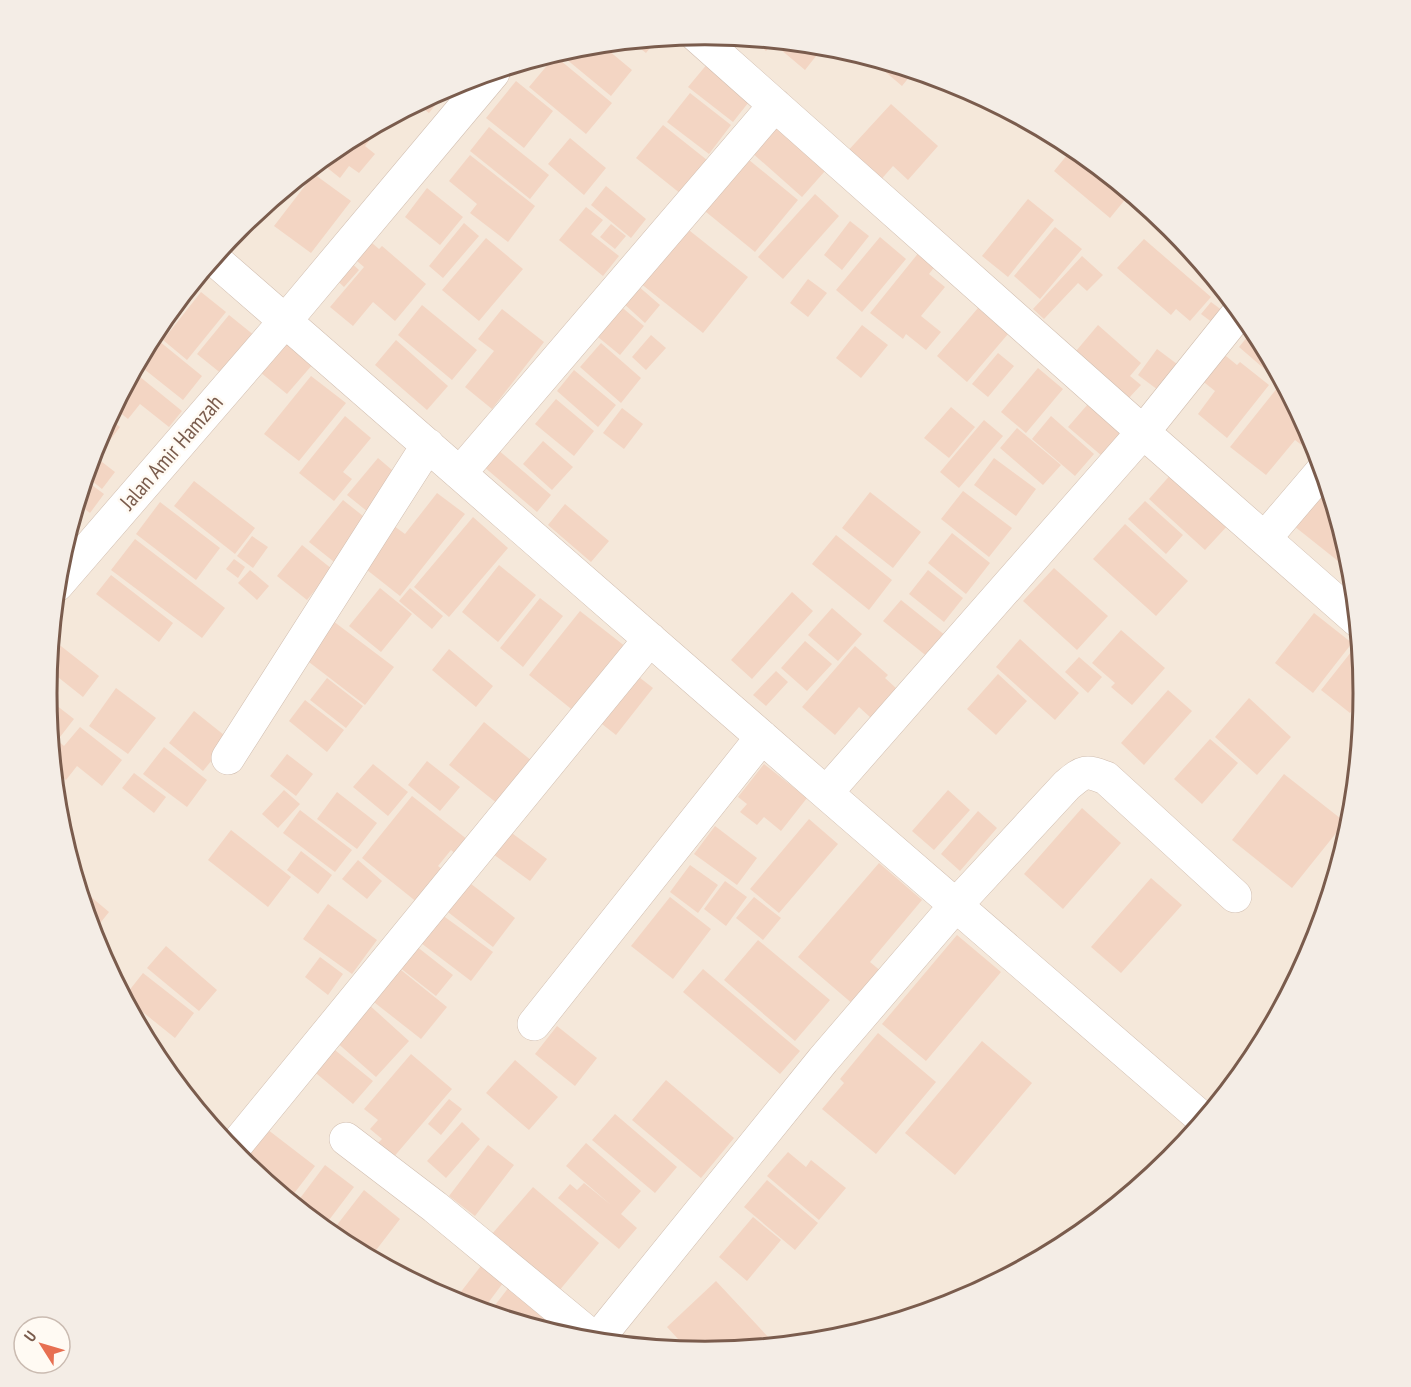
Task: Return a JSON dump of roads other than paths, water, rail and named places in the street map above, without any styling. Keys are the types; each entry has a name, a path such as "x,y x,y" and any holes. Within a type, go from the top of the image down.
{"street":[{"path":"706,45 1348,612"},
{"name":"Jalan Amir Hamzah","path":"68,572 286,320 482,84"},
{"path":"460,473 775,105"},
{"path":"220,264 1198,1115"},
{"path":"826,793 1143,432 1234,318"},
{"path":"228,758 428,445"},
{"path":"1266,538 1317,477"},
{"path":"238,1143 650,639"},
{"path":"534,1024 762,737"},
{"path":"602,1333 823,1060 956,905 1067,785 1081,774 1089,772 1107,778 1235,896"},
{"path":"346,1139 435,1206 584,1331"}]}
